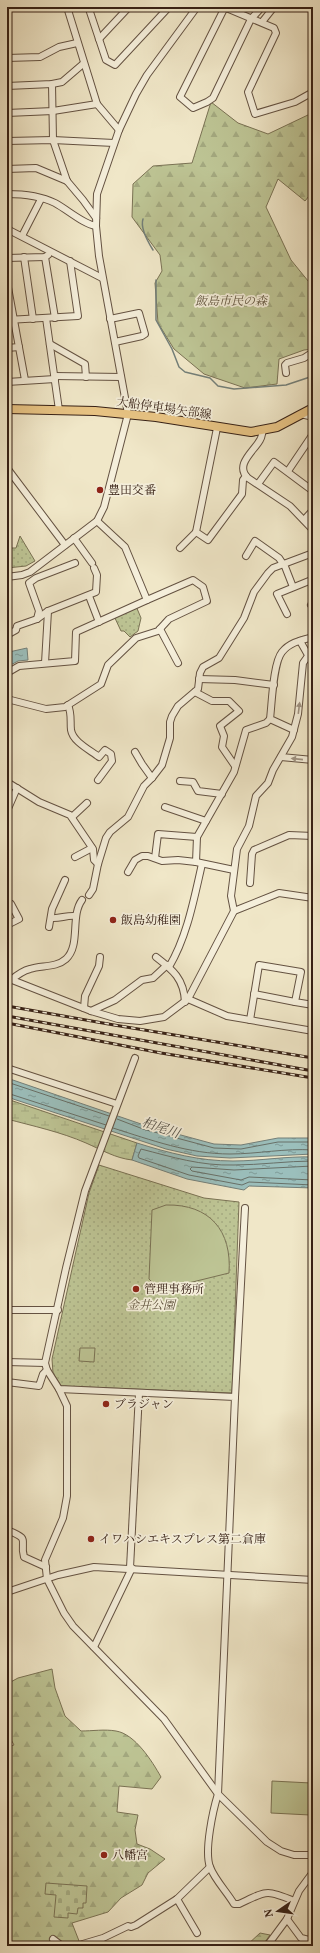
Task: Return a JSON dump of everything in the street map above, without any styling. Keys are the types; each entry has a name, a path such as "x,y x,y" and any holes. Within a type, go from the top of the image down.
{"main road":[{"name":"大船停車場矢部線","path":"7,409 128,414 156,417 238,431 263,430 277,426 313,408"}],"street":[{"path":"67,7 83,64 97,104 119,130"},
{"path":"90,7 88,8 106,60 115,65 169,7"},
{"path":"99,39 129,7"},
{"path":"7,577 22,575 30,572 97,521 104,507 128,414 102,278 96,226 98,194 114,143 136,94 147,75 197,7"},
{"path":"262,7 251,19 213,98 193,108 180,97 224,7 251,19 262,22 274,28 276,33 248,92 255,114 295,102 313,92"},
{"path":"262,22 274,7"},
{"path":"7,58 40,57 60,47 77,43"},
{"path":"7,86 52,84 62,82 83,64"},
{"path":"52,84 53,140 67,182 96,218"},
{"path":"7,112 53,111 97,104"},
{"path":"7,141 53,140 114,143"},
{"path":"7,169 36,168 67,182"},
{"path":"7,194 26,194 54,202 74,214 85,223 96,226"},
{"path":"22,236 41,199"},
{"path":"7,229 102,278"},
{"path":"7,258 45,257 52,252"},
{"path":"24,257 33,319"},
{"path":"45,257 55,318"},
{"path":"10,320 78,316 70,261"},
{"path":"7,282 10,320 19,347 25,380"},
{"path":"110,319 139,312 145,330 145,334 142,336 115,342"},
{"path":"46,318 59,410"},
{"path":"50,344 85,364 86,377"},
{"path":"7,348 19,347"},
{"path":"286,373 285,365 287,363 304,358 313,352"},
{"path":"7,382 55,378 121,377"},
{"path":"301,414 313,418"},
{"path":"180,548 196,532 217,428"},
{"path":"263,430 260,440 246,458 243,466 246,476 290,506 313,530"},
{"path":"288,471 313,434"},
{"path":"258,484 274,462 288,471 313,492"},
{"path":"7,468 65,545"},
{"path":"196,532 208,540 242,494 243,480 246,476"},
{"path":"304,520 313,510"},
{"path":"97,521 125,547 147,600"},
{"path":"7,635 16,630 17,626 37,618 48,611 96,592 97,575 93,566 74,538"},
{"path":"246,556 255,541 279,558 293,587"},
{"path":"89,895 93,889 98,864 106,838 110,832 128,817 144,786 162,765 170,738 170,722 172,716 178,706 198,689 200,673 203,667 218,658 244,618 254,592 268,573 273,568 313,554"},
{"path":"37,618 39,611 29,583 36,578 75,564"},
{"path":"7,673 19,666 75,661 76,632 193,580 203,586 207,601 169,619 160,629 136,638 108,665 101,684 68,705 55,709 46,709 7,699"},
{"path":"287,614 278,594 309,581"},
{"path":"89,596 99,622"},
{"path":"45,663 48,611"},
{"path":"160,629 178,664"},
{"path":"91,1011 115,1000 142,980 153,978 168,966 185,935 199,863 197,837 222,794 235,766 246,730 266,723 270,719 277,662 282,652 300,641 313,637"},
{"path":"300,641 308,655"},
{"path":"8,979 91,1011 123,1020 140,1021 164,1017 187,1000 234,911 232,896 237,849 249,826 256,796 268,783 273,770 294,730 300,705 303,663 313,649"},
{"path":"199,679 235,680 274,685"},
{"path":"195,692 212,701 229,701 239,710 220,726 224,736 222,747 235,766"},
{"path":"68,705 71,713 71,730 76,740 99,757 105,750 110,754 112,761 98,780"},
{"path":"270,719 294,730"},
{"path":"136,752 152,778"},
{"path":"281,757 313,760"},
{"path":"180,781 193,782 198,790 222,794"},
{"path":"7,782 40,802 72,817 92,848 94,860 98,864"},
{"path":"7,811 17,788"},
{"path":"72,817 87,803"},
{"path":"165,808 206,821"},
{"path":"155,858 158,834 197,837"},
{"path":"250,884 252,854 254,850 289,834 313,836"},
{"path":"75,857 92,848"},
{"path":"128,872 135,860 142,856 148,856 162,861 178,860 234,870"},
{"path":"49,927 52,909 65,880"},
{"path":"234,911 279,893 313,898"},
{"path":"8,979 31,968 58,964 66,959 71,952 73,943 77,907 82,900"},
{"path":"7,925 19,919 12,904"},
{"path":"51,918 60,919 67,915 76,916"},
{"path":"84,1008 85,996 99,966 100,957"},
{"path":"156,957 168,966 183,986 187,1000"},
{"path":"250,1020 259,965 301,972 295,1002"},
{"path":"254,994 313,1005"},
{"path":"187,1000 227,1016 313,1031"},
{"path":"7,1382 39,1386 46,1367 66,1268 84,1198 99,1151 135,1058"},
{"path":"7,1068 116,1106"},
{"path":"244,1208 218,1794 213,1808 210,1828 210,1867 234,1904 239,1904 266,1892 272,1892 294,1901"},
{"path":"7,1310 58,1310"},
{"path":"7,1362 46,1367"},
{"path":"46,1367 59,1389 66,1406 67,1496 63,1518 45,1560 47,1579 64,1613 72,1626 164,1719 218,1794 274,1846 294,1855 313,1855"},
{"path":"59,1389 236,1397"},
{"path":"94,1647 131,1568 139,1393"},
{"path":"7,1530 20,1535 24,1543 24,1557 46,1568"},
{"path":"7,1592 77,1569 94,1567 313,1580"},
{"path":"76,1946 103,1938 128,1926 131,1927 136,1925 177,1899 210,1867"},
{"path":"267,1946 287,1919 294,1901 313,1872"},
{"path":"177,1899 197,1933"},
{"path":"287,1919 302,1938 313,1941"},
{"path":"53,1939 62,1946"}],"green space":[{"name":"飯島市民の森","path":"211,102 238,123 268,134 310,114 313,118 313,191 305,201 278,179 266,207 291,260 313,287 313,349 304,350 279,359 277,384 245,388 204,374 174,349 158,323 155,283 162,271 160,255 132,217 133,184 153,166 192,163"},
{"path":"20,536 35,561 26,566 7,568 7,548 16,548"},
{"path":"136,606 141,618 138,631 130,637 124,631 121,631 114,616"},
{"path":"7,1099 137,1143 132,1160 114,1156 67,1136 7,1119"},
{"name":"金井公園","path":"99,1165 204,1198 239,1202 232,1393 61,1386 53,1373 52,1359 89,1193"},
{"path":"166,1205 195,1209 206,1215 215,1223 222,1233 227,1245 229,1273 160,1290 149,1279 152,1210"},
{"path":"80,1348 95,1348 94,1362 79,1361"},
{"path":"52,1669 55,1688 65,1716 81,1731 116,1731 130,1737 148,1756 161,1777 152,1789 119,1786 117,1812 138,1815 135,1830 137,1844 150,1849 165,1859 148,1873 142,1885 121,1898 108,1912 72,1923 81,1946 7,1946 7,1747 14,1745 7,1732 7,1684 18,1678"},
{"path":"272,1781 311,1783 310,1815 271,1813"},
{"path":"46,1883 87,1886 86,1903 83,1903 83,1908 78,1908 77,1914 68,1913 68,1918 54,1917 56,1895 45,1894"},
{"path":"260,1933 270,1935 262,1946 246,1946"}],"water":[{"path":"27,648 28,660 18,661 7,667 7,655 9,652"},
{"path":"7,1078 144,1125 214,1144 241,1145 278,1138 313,1138 313,1154 230,1158 197,1156 166,1149 7,1097"},
{"path":"137,1143 184,1156 220,1161 313,1157 313,1188 249,1186 244,1190 187,1179 132,1160"}],"waterway":[{"path":"143,219 142,223 144,231 153,250"},
{"path":"156,280 156,320 172,349 179,367 185,372 210,378 218,386 234,389 286,385 313,376"}],"railway":[{"path":"7,1006 313,1058"},
{"path":"7,1016 313,1071"},
{"path":"7,1023 161,1053 313,1078"}],"place":[{"name":"豊田交番","path":"100,490"},
{"name":"飯島幼稚園","path":"113,920"},
{"name":"管理事務所","path":"136,1289"},
{"name":"ブラジャン","path":"106,1404"},
{"name":"イワハシエキスプレス第二倉庫","path":"91,1539"},
{"name":"八幡宮","path":"104,1855"}],"water label":[{"name":"柏尾川","path":"161,1127"}]}
